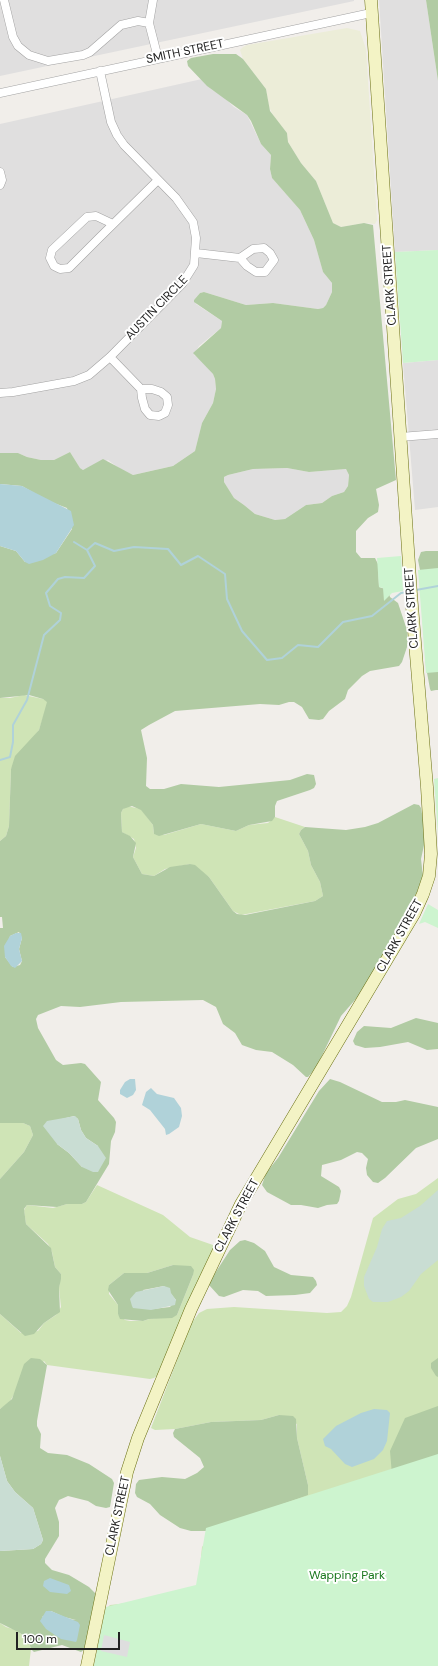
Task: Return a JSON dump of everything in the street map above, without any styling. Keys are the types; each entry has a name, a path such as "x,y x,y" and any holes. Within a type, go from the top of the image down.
{"main road":[{"name":"CLARK STREET","path":"87,1666 127,1472 138,1438 191,1309 241,1204 414,914 424,894 429,876 431,854 429,817 400,437 371,0"}],"street":[{"path":"4,0 13,37 18,46 29,55 48,61 83,55 90,52 121,25 138,21 149,23"},
{"path":"153,0 149,23 158,58"},
{"name":"SMITH STREET","path":"0,93 371,13"},
{"name":"AUSTIN CIRCLE","path":"0,393 74,381 89,375 110,357 182,284 194,265 196,253 193,222 180,203 124,145 117,135 111,122 100,71"},
{"path":"0,172 2,180 0,185"},
{"path":"113,224 96,216 87,217 52,250 50,258 54,266 60,269 69,268 158,180"},
{"path":"196,253 240,258"},
{"path":"110,357 141,389"},
{"path":"400,437 438,434"}],"shaded area":[{"path":"0,0 354,0 354,1 0,76"},
{"path":"379,0 426,0 438,81 438,250 395,252"},
{"path":"202,79 211,89 247,115 261,144 271,155 270,169 272,178 300,210 314,240 323,272 332,283 332,292 326,305 323,308 318,309 273,303 246,305 204,292 200,293 194,300 196,304 222,321 221,328 199,346 194,355 200,359 213,374 216,389 213,403 202,423 195,451 173,466 133,475 120,469 108,460 83,470 80,468 70,452 54,460 41,460 27,457 18,453 0,453 0,124"},
{"path":"438,360 438,507 415,510 403,363"},
{"path":"287,468 309,472 346,469 349,475 348,486 344,492 332,496 322,503 306,505 285,519 275,520 255,514 234,498 224,482 224,477 228,475 253,469"},
{"path":"104,1635 130,1642 127,1657 101,1651"}],"green space":[{"path":"426,0 438,0 438,81"},
{"path":"347,28 360,31 366,49 377,220 375,224 364,223 341,227 333,223 316,181 301,163 288,142 287,133 275,119 269,107 266,89 243,59 240,50 247,45"},
{"path":"213,54 236,54 243,59 266,89 270,111 287,133 288,142 301,163 316,181 333,223 341,227 364,223 373,225 396,480 376,489 379,505 378,512 368,518 356,531 356,552 361,558 375,558 378,564 379,587 388,590 390,597 398,603 407,630 408,644 402,662 399,666 370,671 362,676 348,690 345,699 329,711 323,719 309,719 302,707 294,702 289,702 279,705 260,704 175,711 141,730 147,758 146,786 150,789 164,789 181,784 219,787 290,780 307,774 314,775 316,784 314,788 310,790 277,801 275,806 275,817 272,821 249,825 236,831 201,824 159,836 154,834 153,825 141,810 132,806 123,809 121,813 122,832 130,836 136,843 133,857 142,874 154,876 170,867 190,864 195,865 209,877 233,911 237,914 245,915 315,901 323,896 320,882 311,865 308,851 299,834 305,827 346,830 365,827 378,823 414,804 419,805 421,808 426,836 421,859 423,877 420,887 410,904 405,918 361,993 341,1016 316,1068 308,1077 306,1077 293,1065 272,1052 256,1050 242,1045 235,1033 223,1024 216,1007 203,1000 121,1002 80,1007 61,1006 38,1015 36,1019 38,1028 56,1060 63,1065 85,1064 101,1082 98,1100 116,1122 115,1132 111,1141 109,1164 86,1202 82,1204 67,1204 57,1207 27,1205 24,1209 26,1224 51,1248 55,1267 61,1274 59,1288 60,1312 44,1323 34,1334 25,1336 0,1314 0,1179 24,1152 33,1135 30,1126 23,1123 0,1123 0,928 3,928 2,917 0,917 0,841 6,836 9,826 11,769 15,756 39,730 47,702 43,699 29,695 0,698 0,546 16,551 25,562 56,553 72,529 67,508 46,500 22,486 0,484 0,453 18,453 27,457 41,460 54,460 70,452 80,468 83,470 103,459 133,475 173,466 195,451 202,423 213,403 216,389 213,374 193,353 221,328 222,321 194,302 200,293 204,292 246,305 273,303 318,309 323,308 326,305 332,292 332,283 323,272 314,240 300,210 272,178 270,169 271,155 261,144 251,121 247,115 207,86 188,66 187,61 191,58","holes":["287,468 309,472 346,469 349,475 348,486 344,492 332,496 322,503 306,505 285,519 275,520 255,514 234,498 224,482 224,477 228,475 253,469","19,932 22,938 19,949 22,961 20,965 13,967 5,957 10,936","74,1116 78,1119 81,1130 86,1138 98,1146 82,1167 69,1153 57,1144 62,1119"]},
{"path":"438,250 438,360 403,363 395,252"},
{"path":"438,551 438,690 431,691 426,667 420,570 418,560 421,552"},
{"path":"401,556 403,591 392,593 384,601 383,588 379,587 377,558"},
{"path":"438,568 438,672 426,673 418,570"},
{"path":"24,695 43,699 47,701 47,706 39,730 11,769 9,826 6,836 0,841 0,698 10,698"},
{"path":"438,778 438,835 434,779"},
{"path":"127,806 141,809 153,825 154,834 164,835 201,824 236,831 249,825 268,823 275,817 305,827 299,834 308,851 311,865 320,882 323,896 315,901 241,915 233,911 209,877 190,864 165,869 154,876 142,874 133,857 136,848 134,839 122,832 121,813"},
{"path":"428,904 438,910 438,928 425,922 419,924"},
{"path":"416,1018 438,1023 438,1049 427,1050 408,1042 365,1048 355,1045 353,1041 357,1032 364,1026 391,1028"},
{"path":"330,1079 340,1082 382,1102 396,1102 405,1100 438,1107 438,1139 416,1148 378,1183 373,1182 367,1175 366,1168 368,1159 362,1153 357,1152 341,1160 322,1165 321,1176 339,1187 341,1191 337,1204 318,1208 291,1205 267,1192 262,1185 266,1173 278,1158 319,1091"},
{"path":"75,1116 78,1119 81,1130 86,1138 98,1146 106,1158 98,1172 93,1172 82,1167 69,1153 57,1144 43,1126 47,1121"},
{"path":"0,1123 23,1123 30,1126 33,1135 24,1152 0,1179"},
{"path":"438,1178 438,1666 94,1666 105,1610 110,1605 128,1603 198,1587 202,1547 205,1543 308,1485 297,1438 297,1424 279,1415 261,1420 211,1422 175,1429 155,1430 151,1428 191,1324 199,1313 207,1309 234,1307 327,1313 341,1312 347,1306 351,1297 373,1218 398,1199 416,1194"},
{"path":"97,1185 163,1215 190,1237 213,1245 213,1250 158,1375 154,1378 150,1379 47,1365 44,1361 16,1391 9,1403 0,1409 0,1314 21,1333 38,1331 44,1323 56,1315 61,1307 59,1288 61,1274 55,1267 52,1252 48,1244 26,1224 24,1210 27,1205 53,1208 67,1204 82,1204 86,1202","holes":["173,1265 193,1275 177,1315 143,1321 125,1320 118,1314 118,1305 109,1294 109,1285 124,1273 147,1273"]},
{"path":"438,1190 438,1260 421,1274 409,1291 401,1297 388,1302 373,1302 369,1299 364,1286 364,1277 377,1247 382,1229 387,1221 401,1218 420,1206"},
{"path":"245,1240 254,1243 265,1251 274,1267 291,1275 313,1277 317,1285 310,1293 295,1295 266,1296 258,1291 243,1290 224,1297 219,1296 209,1285 210,1281 230,1250 240,1241"},
{"path":"173,1265 191,1266 194,1270 177,1315 172,1318 149,1319 143,1321 120,1319 118,1314 118,1305 108,1290 109,1285 124,1273 147,1273","holes":["164,1286 176,1300 170,1307 153,1309 143,1290"]},
{"path":"164,1286 170,1288 171,1293 176,1300 175,1305 151,1310 133,1308 130,1299 136,1292"},
{"path":"31,1358 40,1359 47,1365 37,1421 37,1426 41,1434 40,1448 48,1453 67,1455 89,1464 112,1479 114,1483 110,1507 106,1508 96,1506 88,1501 68,1496 59,1500 55,1508 59,1522 59,1536 45,1559 45,1563 52,1570 69,1575 89,1587 96,1594 85,1649 81,1652 62,1645 34,1652 31,1649 28,1639 20,1633 0,1623 0,1551 33,1549 41,1544 43,1540 33,1508 15,1492 7,1481 0,1456 0,1409 12,1399 24,1364","holes":["51,1611 64,1617 76,1620 42,1617"]},
{"path":"438,1358 438,1377 431,1368 431,1363"},
{"path":"438,1406 438,1471 392,1475 390,1451 405,1418"},
{"path":"279,1415 293,1416 296,1419 297,1438 308,1485 308,1495 207,1531 191,1531 180,1528 160,1515 150,1504 137,1497 135,1493 136,1484 139,1480 162,1477 185,1479 197,1473 204,1467 200,1458 174,1437 173,1433 175,1429 211,1422 261,1420"},
{"name":"Wapping Park","path":"438,1454 438,1666 94,1666 106,1607 196,1585 206,1528"},
{"path":"0,1456 7,1481 15,1492 33,1508 43,1540 41,1544 33,1549 0,1551"},
{"path":"0,1623 6,1627 16,1630 28,1639 31,1649 29,1666 0,1666"}],"water":[{"path":"0,484 22,486 71,511 74,525 56,553 43,560 29,564 25,562 16,551 0,546"},
{"path":"16,933 21,933 22,938 19,949 22,961 15,968 11,966 5,957 4,946 10,936"},
{"path":"130,1079 135,1079 136,1090 133,1095 127,1098 120,1094 120,1090 125,1082"},
{"path":"151,1088 157,1094 174,1098 181,1108 182,1116 179,1127 169,1134 166,1135 165,1129 150,1110 142,1105 146,1092"},
{"path":"374,1409 387,1410 390,1413 387,1441 383,1450 374,1459 352,1467 345,1464 331,1449 325,1446 323,1439 336,1426 361,1413"},
{"path":"50,1578 69,1585 71,1591 67,1594 50,1592 43,1586 44,1581"},
{"path":"46,1611 51,1611 78,1622 80,1625 76,1642 61,1639 46,1629 40,1621"}],"waterway":[{"path":"74,542 87,550"},
{"path":"0,760 10,757 13,742 13,725 27,700 44,635 60,620 61,613 50,606 46,593 58,579 65,577 84,578 95,566 87,550 95,543 114,551 134,547 168,549 181,565 198,556 225,574 227,599 242,631 267,660 282,658 298,645 318,647 343,622 372,616 401,593 407,592"},
{"path":"416,590 438,586"}]}
